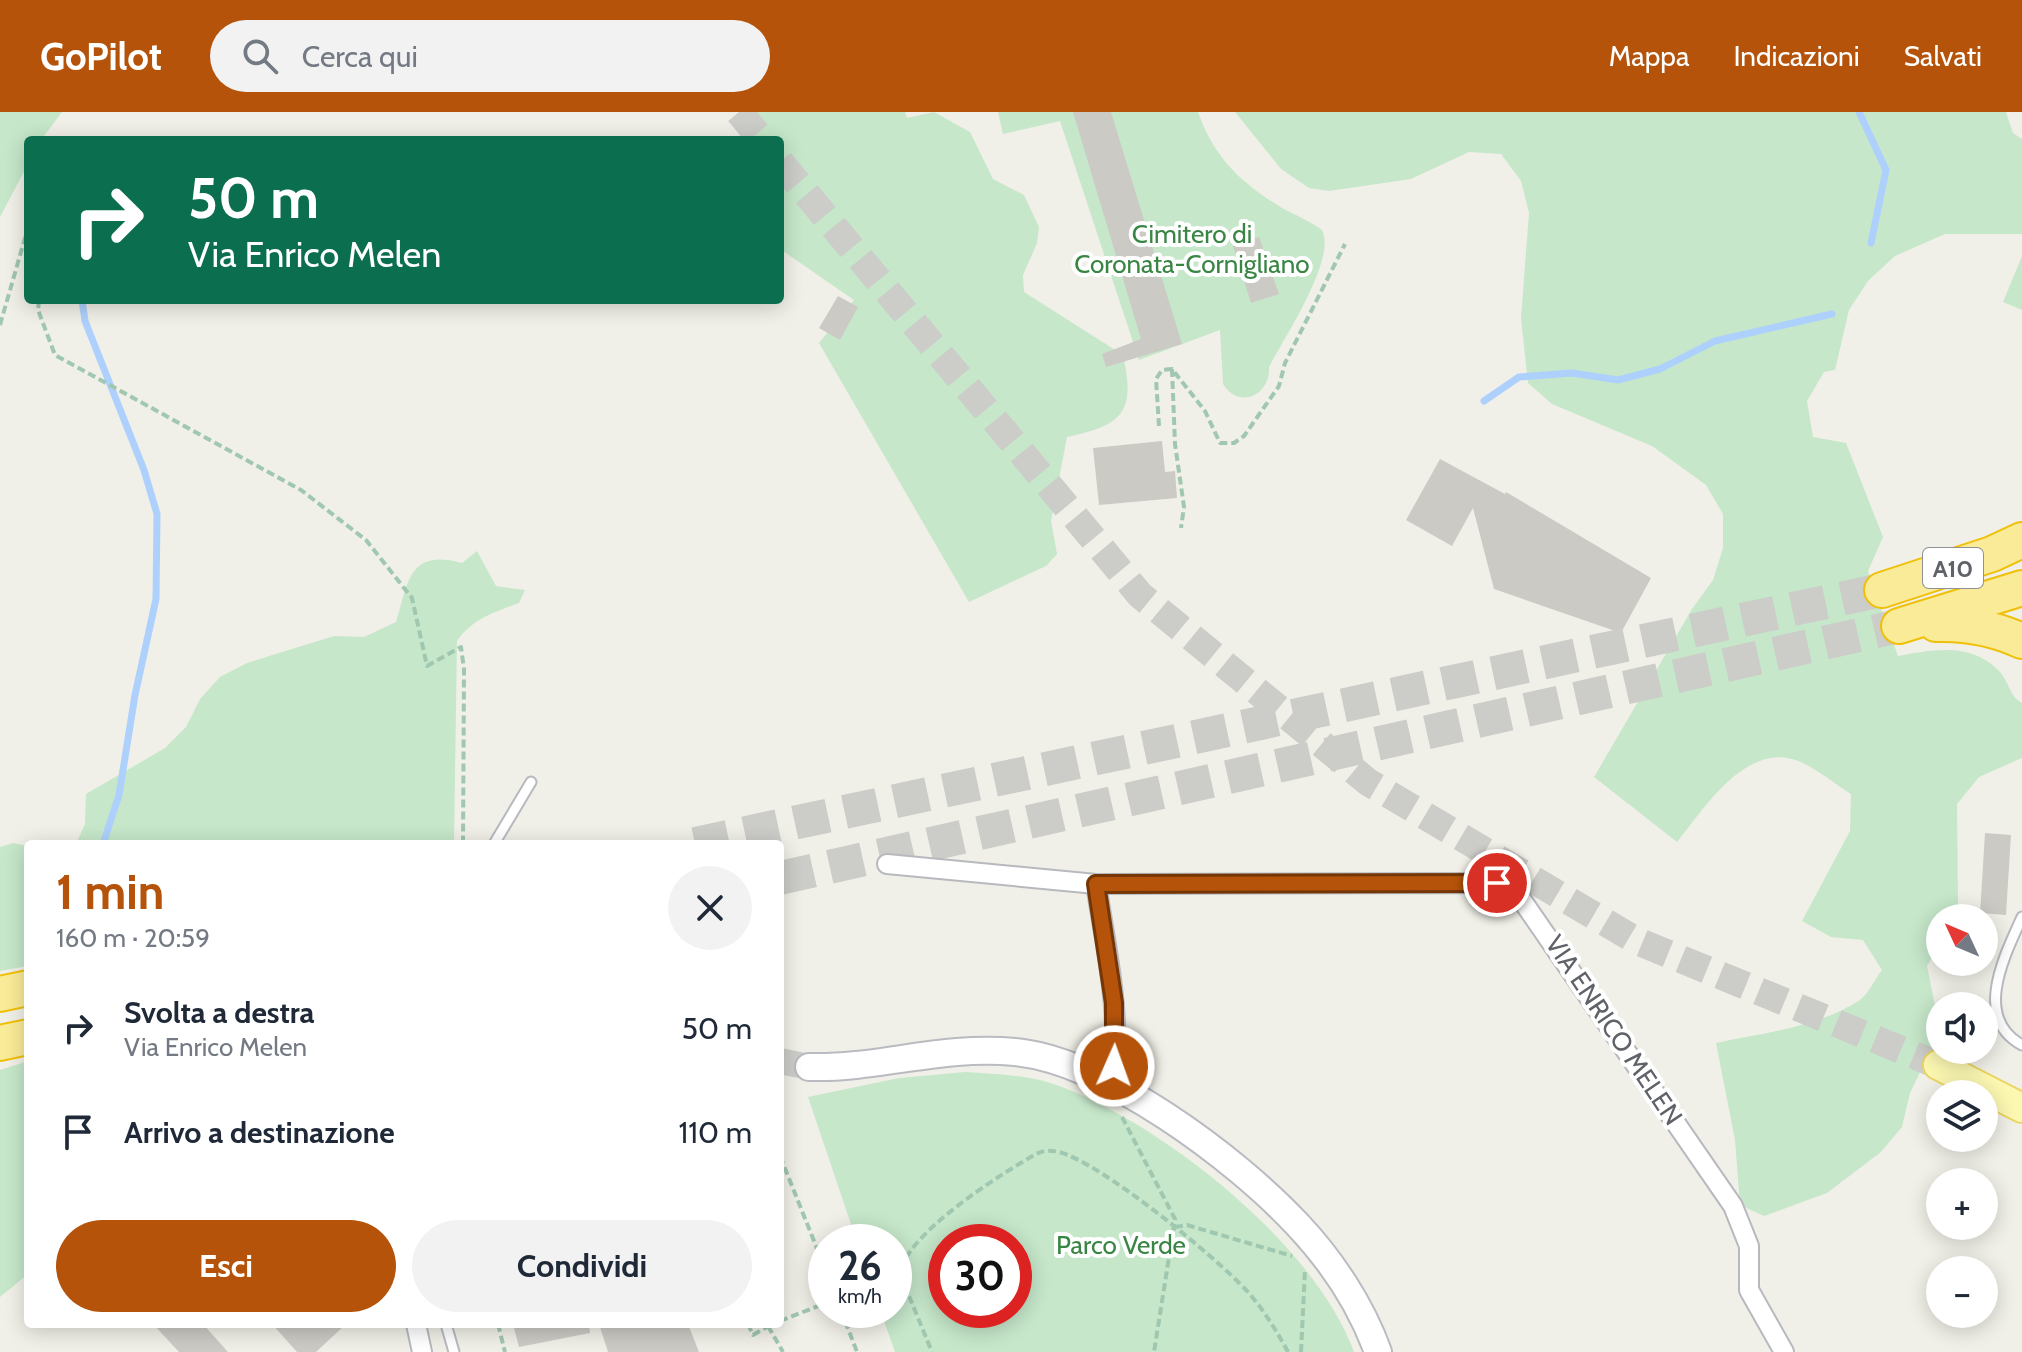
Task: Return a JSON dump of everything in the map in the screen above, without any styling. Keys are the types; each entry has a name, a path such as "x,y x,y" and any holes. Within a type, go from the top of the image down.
{"highway":[{"name":"A10","path":"1882,590 1963,565 2022,540"},
{"name":"A10","path":"2022,588 1899,626 1960,623 2004,633 2022,641"},
{"path":"0,994 24,989"},
{"path":"0,1043 24,1038"}],"main road":[{"path":"1938,1065 2022,1108"}],"street":[{"name":"VIA ENRICO MELEN","path":"887,864 1096,884 1497,883 1517,893 1733,1206 1749,1246 1749,1290 1784,1352"},
{"path":"1096,884 1114,1003 1117,1044 1111,1084"},
{"path":"809,1067 967,1050 1016,1052 1073,1066 1111,1084 1174,1123 1278,1205 1314,1262 1352,1297 1378,1352"},
{"path":"417,1328 422,1352"}],"lane":[{"path":"496,840 531,782"},
{"path":"2022,917 2002,962 1996,985 1995,1008 2011,1039 2022,1045"},
{"path":"447,1328 454,1352"}],"path":[{"path":"0,325 24,241"},
{"path":"1172,369 1205,411 1220,443 1234,443 1244,436 1279,386 1285,363 1345,244"},
{"path":"39,304 38,310 55,355 301,490 366,540 412,598 427,666 461,647 464,669 463,840"},
{"path":"1159,426 1156,379 1162,370 1172,369"},
{"path":"1172,369 1175,444 1184,507 1181,528"},
{"path":"1120,1110 1175,1219 1154,1352"},
{"path":"912,1247 995,1181 1046,1150 1074,1158 1175,1227 1249,1293 1273,1324 1288,1352"},
{"path":"784,1166 808,1226"},
{"path":"1175,1227 1187,1225 1314,1262 1301,1352"},
{"path":"912,1308 932,1352"},
{"path":"784,1319 808,1310"},
{"path":"499,1328 505,1352"},
{"path":"750,1328 753,1335 765,1328"},
{"path":"771,1328 783,1352"},
{"path":"848,1328 857,1352"}],"green space":[{"path":"0,112 62,112 44,136 24,136 24,172 0,217"},
{"path":"742,112 905,112 907,118 934,112 970,132 993,179 1024,195 1039,227 1037,243 1023,275 1024,292 1123,355 1128,390 1126,403 1113,421 1067,437 1051,521 1057,554 1046,566 969,602 819,343 854,300 784,252 784,136 753,136"},
{"name":"Cimitero di Coronata-Cornigliano","path":"998,112 1198,112 1221,157 1243,180 1269,200 1322,230 1325,243 1316,278 1269,367 1268,377 1260,392 1253,396 1237,396 1223,384 1220,330 1139,360 1060,121 1003,134"},
{"path":"1235,112 2006,112 2013,133 2022,139 2022,234 1945,234 1895,256 1868,281 1849,310 1835,370 1824,372 1807,401 1813,437 1846,443 1883,537 1868,571 1898,656 1952,650 1978,656 2000,672 2022,703 2022,758 1979,777 1957,804 1958,904 1926,904 1926,976 1929,976 1932,992 1926,992 1926,1060 1910,1093 1902,1127 1881,1152 1827,1193 1764,1216 1740,1205 1735,1140 1716,1043 1827,1017 1860,1000 1882,970 1863,940 1831,937 1802,921 1850,831 1851,794 1792,759 1774,758 1757,762 1741,771 1712,798 1677,842 1594,777 1692,609 1713,580 1723,548 1723,514 1706,485 1652,446 1552,404 1528,383 1521,318 1529,213 1521,181 1501,154 1469,152 1411,179 1329,191 1309,188 1281,169"},
{"path":"2022,256 2022,310 2003,302"},
{"path":"477,551 496,586 525,590 519,603 477,622 457,641 454,840 78,840 85,824 86,794 165,748 186,727 200,699 220,677 247,663 334,636 364,637 396,622 408,583 420,565 444,560 462,563"},
{"path":"13,843 24,845 24,967 0,971 0,847"},
{"path":"24,1062 24,1277 0,1297 0,1070"},
{"name":"Parco Verde","path":"965,1072 1039,1080 1103,1105 1190,1160 1272,1232 1307,1271 1335,1312 1354,1352 895,1352 886,1328 912,1328 912,1224 851,1224 808,1097 899,1078"}],"building":[{"path":"1073,112 1111,112 1182,344 1106,367 1102,354 1141,339"},
{"path":"1259,237 1279,294 1251,303 1233,246"},
{"path":"838,296 858,307 840,340 819,328"},
{"path":"1162,441 1165,472 1175,471 1177,498 1099,505 1093,448"},
{"path":"1440,459 1506,492 1651,578 1621,633 1494,589 1473,508 1452,546 1406,520"},
{"path":"1985,833 2011,835 2006,915 1998,914 1998,904 1981,904"},
{"path":"157,1328 207,1328 228,1352 179,1352"},
{"path":"276,1328 342,1328 316,1352 297,1352"},
{"path":"514,1328 589,1328 590,1333 519,1347"},
{"path":"600,1328 690,1328 699,1352 608,1352"}],"waterway":[{"path":"1859,112 1886,170 1871,243"},
{"path":"83,304 85,321 144,470 157,514 156,599 135,695 119,795 104,840"},
{"path":"1484,401 1519,377 1572,373 1618,380 1660,369 1715,341 1832,314"}],"tunnel":[{"path":"739,112 759,136"},
{"path":"784,167 1140,595 1368,782 1637,941 1938,1065"},
{"path":"714,840 1882,590"},
{"path":"784,877 1899,626"},
{"path":"784,1062 809,1067"}],"route":[{"path":"1114,1066 1117,1044 1114,1003 1096,884 1497,883"}]}
